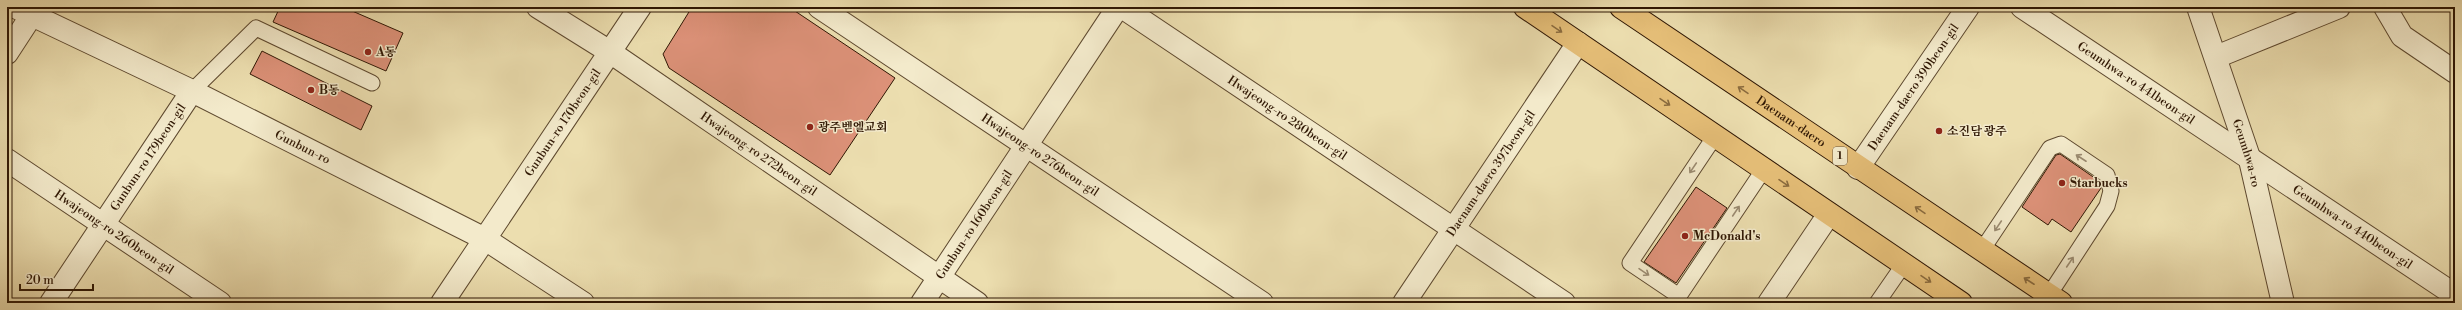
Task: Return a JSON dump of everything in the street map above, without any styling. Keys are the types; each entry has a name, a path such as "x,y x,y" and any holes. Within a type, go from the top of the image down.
{"main road":[{"path":"1525,7 1961,303"},
{"name":"Daenam-daero","path":"1621,7 1858,168 2055,299"}],"street":[{"name":"Hwajeong-ro 272beon-gil","path":"538,7 610,52 977,303"},
{"name":"Gunbun-ro 170beon-gil","path":"442,303 640,7"},
{"name":"Hwajeong-ro 276beon-gil","path":"819,7 1262,303"},
{"name":"Gunbun-ro 160beon-gil","path":"922,303 1118,7"},
{"name":"Hwajeong-ro 280beon-gil","path":"1122,7 1564,303"},
{"name":"Daenam-daero 390beon-gil","path":"1858,168 1968,7"},
{"name":"Geumhwa-ro 441beon-gil","path":"2022,7 2250,160"},
{"name":"Geumhwa-ro","path":"2198,7 2250,160 2283,303"},
{"path":"2216,57 2339,7"},
{"path":"2385,7 2402,36 2455,72"},
{"path":"7,53 28,10"},
{"name":"Gunbun-ro","path":"28,10 485,239 583,303"},
{"name":"Daenam-daero 397beon-gil","path":"1404,303 1578,43"},
{"name":"Gunbun-ro 179beon-gil","path":"51,303 192,91"},
{"name":"Hwajeong-ro 260beon-gil","path":"7,160 220,303"},
{"name":"Geumhwa-ro 440beon-gil","path":"2250,160 2455,295"},
{"path":"1770,303 1829,214"}],"lane":[{"path":"192,91 256,28 372,83"},
{"path":"1715,136 1630,263 1679,296 1764,169"},
{"path":"1982,250 2050,148 2060,144 2106,174 2111,191 2107,206 2055,299"},
{"path":"1877,303 1904,264"}],"building":[{"name":"A동","path":"280,7 343,7 403,33 386,71 273,22"},
{"name":"광주벧엘교회","path":"692,7 789,7 895,78 830,175 669,68 663,54"},
{"name":"B동","path":"262,51 372,106 361,130 250,74"},
{"name":"Starbucks","path":"2060,154 2099,181 2101,188 2071,232 2052,219 2048,225 2022,207 2056,155"},
{"name":"McDonald's","path":"1696,187 1727,208 1676,283 1644,262"}],"place":[{"name":"A동","path":"368,52"},
{"name":"B동","path":"311,90"},
{"name":"광주벧엘교회","path":"810,127"},
{"name":"소진담 광주","path":"1939,131"},
{"name":"Starbucks","path":"2062,183"},
{"name":"McDonald's","path":"1685,236"}]}
